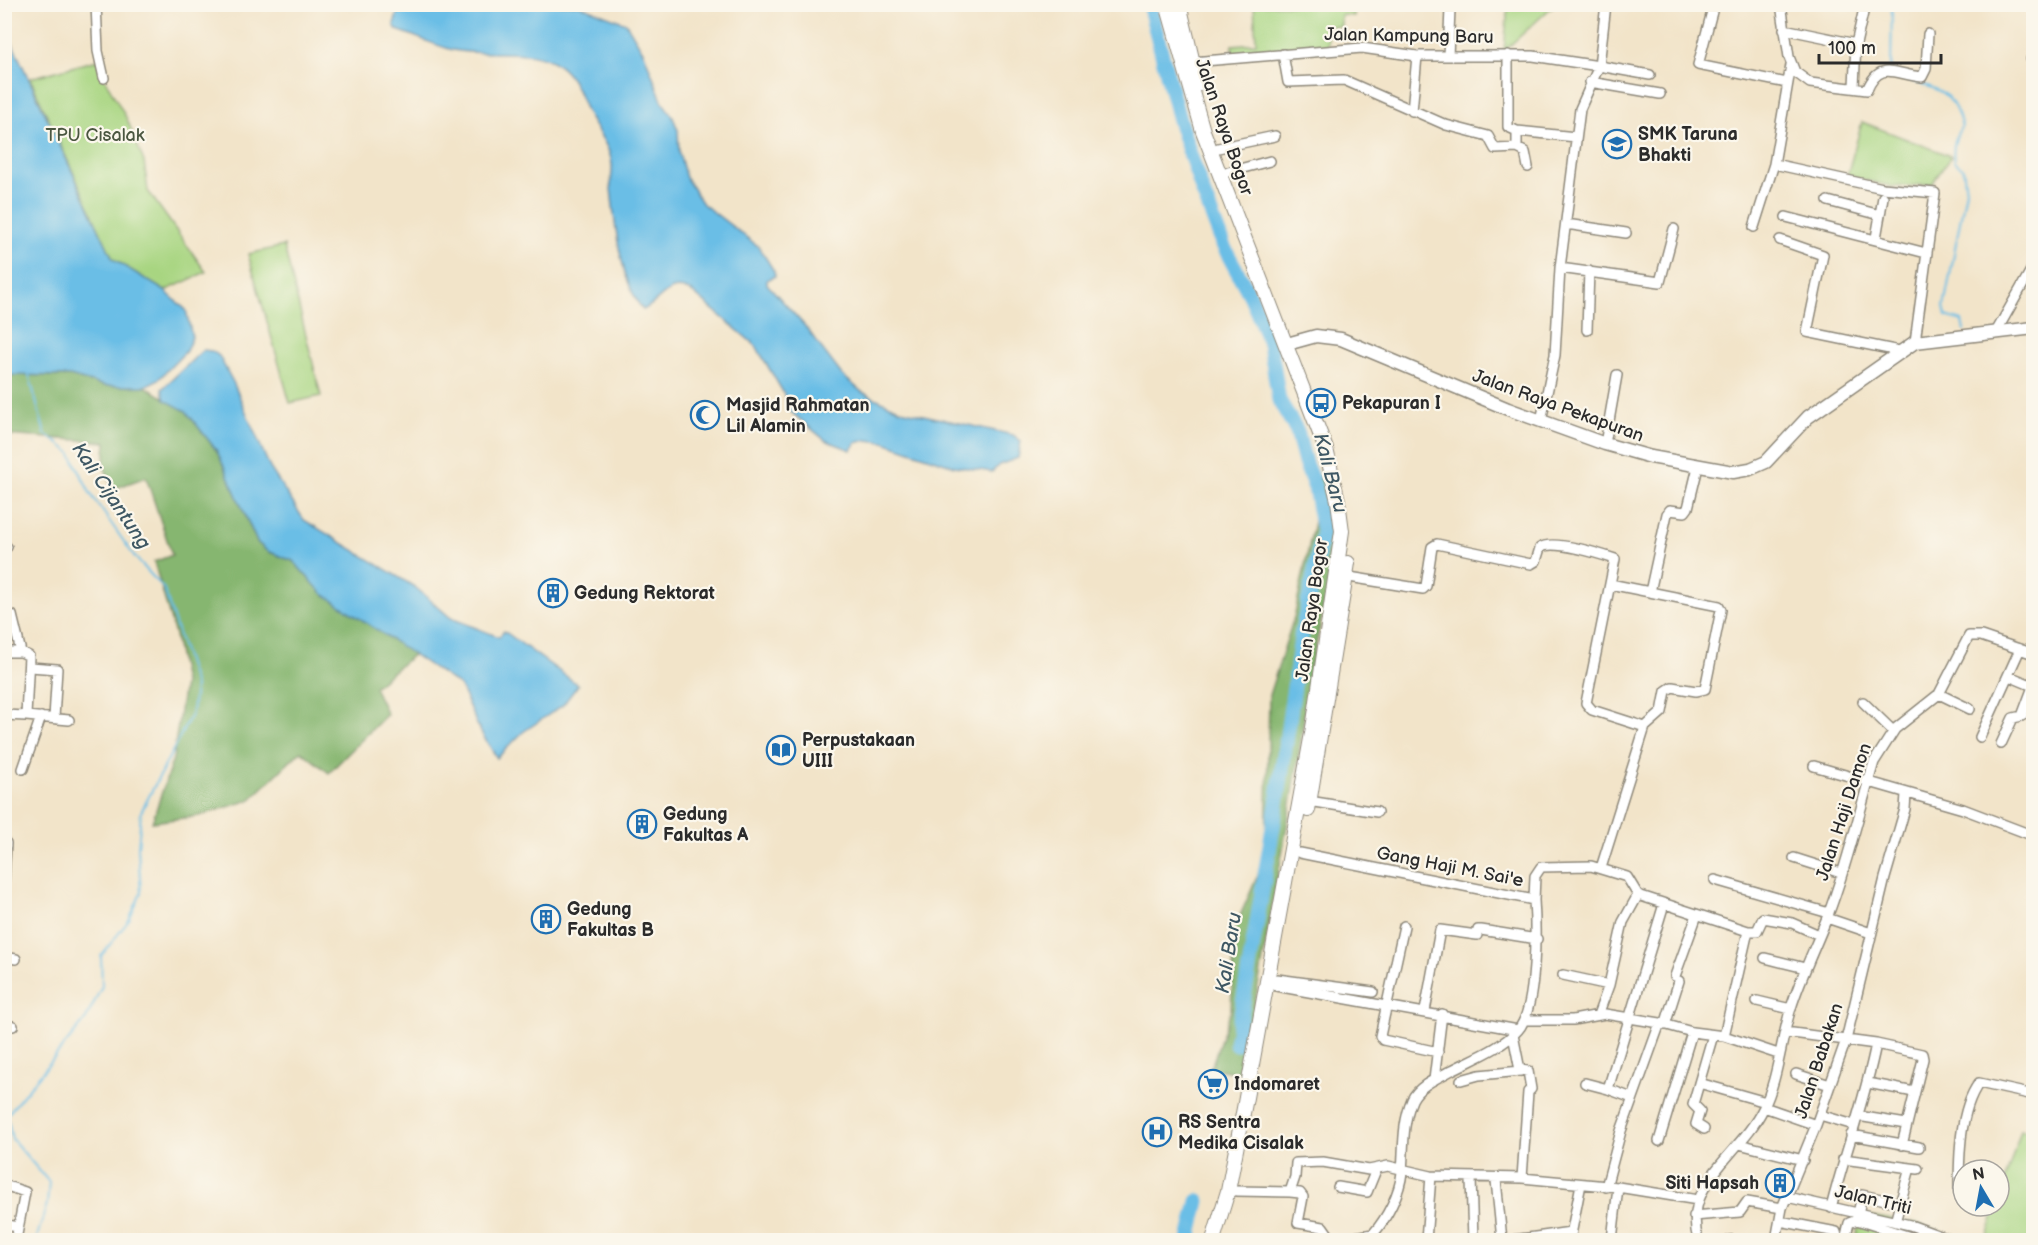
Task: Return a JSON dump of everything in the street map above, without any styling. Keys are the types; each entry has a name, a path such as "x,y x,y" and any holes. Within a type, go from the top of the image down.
{"highway":[{"name":"Jalan Raya Bogor","path":"1167,4 1203,131 1335,446 1350,532 1309,775 1228,1191 1213,1240"},
{"name":"Jalan Raya Bogor","path":"1179,4 1192,63 1218,148 1291,342"},
{"name":"Jalan Raya Bogor","path":"1222,1240 1236,1191 1277,982 1310,801 1309,775"}],"main road":[{"name":"Jalan Raya Pekapuran","path":"1291,342 1316,336 1341,339 1541,421 1605,444 1698,467 1733,472 1760,466 1808,417 1899,351 1915,342 2034,328"}],"street":[{"path":"96,4 98,51 104,78"},
{"path":"1541,421 1555,354 1560,268 1580,110 1590,82 1599,66 1606,4"},
{"path":"1714,4 1698,65 1787,83"},
{"path":"1754,227 1774,164 1791,65 1781,4"},
{"path":"1854,86 1856,44 1865,4"},
{"path":"1448,56 1450,9"},
{"path":"1784,29 1856,44"},
{"path":"1791,65 1810,83 1854,86 1867,90 1875,75 1890,71 1923,76 1928,34"},
{"name":"Jalan Kampung Baru","path":"1192,63 1362,48 1416,56 1508,55 1650,75"},
{"path":"1283,54 1286,82 1344,80 1446,125 1488,136 1495,149 1517,148 1525,152 1528,167"},
{"path":"1508,55 1508,127 1517,131 1576,137"},
{"path":"1412,111 1416,56"},
{"path":"1590,82 1659,94"},
{"path":"1517,131 1517,148"},
{"path":"1218,148 1275,136"},
{"path":"1228,172 1270,161"},
{"path":"1774,164 1883,188 1935,194 1915,342"},
{"path":"1876,238 1883,197"},
{"path":"1828,201 1880,215"},
{"path":"1786,217 1876,238 1926,253"},
{"path":"1566,224 1626,232"},
{"path":"1560,268 1660,282 1674,229"},
{"path":"1779,240 1823,255 1807,332 1899,351"},
{"path":"1996,332 2034,265"},
{"path":"1587,330 1589,272"},
{"path":"1605,444 1617,375"},
{"path":"1650,592 1668,512 1685,512 1688,508 1698,467"},
{"path":"1342,576 1423,589 1426,586 1434,544 1531,564 1536,561 1540,548 1545,545 1578,549 1615,559 1587,703 1592,710 1645,727"},
{"path":"1601,868 1645,727 1662,712 1667,689 1672,687 1695,691 1705,689 1721,609 1719,606 1610,584"},
{"path":"12,615 21,652"},
{"name":"Jalan Haji Damon","path":"1800,984 1804,968 1828,916 1874,762 1893,732 1939,694 1969,636 1981,636 2034,654"},
{"path":"1980,736 2020,650"},
{"path":"4,652 21,652 29,656 26,716"},
{"path":"30,667 57,669 54,718"},
{"path":"2001,744 2013,718 2022,716 2033,685 2009,676"},
{"path":"1939,694 1970,709"},
{"path":"1863,702 1893,732"},
{"path":"4,715 69,720"},
{"path":"23,769 41,717"},
{"path":"1814,766 1963,809 2034,836"},
{"name":"Jalan Babakan","path":"1775,1240 1782,1208 1803,1160 1846,1040 1871,933 1905,809 1906,794"},
{"path":"1310,801 1377,812"},
{"path":"6,843 4,883 16,885"},
{"name":"Gang Haji M. Sai'e","path":"1300,853 1534,900 1536,939 1525,1020 1515,1032"},
{"path":"1794,858 1841,873"},
{"path":"1534,900 1535,876 1540,867 1601,868 1627,878 1638,895 1748,931 1757,931 1763,918 1792,923 1819,935"},
{"path":"1715,880 1828,916 1871,933"},
{"path":"1598,1015 1609,985 1623,922 1638,895"},
{"path":"1608,1089 1664,904"},
{"path":"1606,1187 1632,1098 1663,1024 1697,915"},
{"path":"1404,926 1381,1038 1438,1052"},
{"path":"1425,1011 1440,930 1477,935 1480,930 1536,939"},
{"path":"1724,1036 1748,931"},
{"path":"4,957 15,959"},
{"path":"1765,958 1804,968"},
{"path":"1563,975 1609,985"},
{"path":"1277,982 1373,992"},
{"path":"1277,982 1386,1007 1442,1014 1515,1032"},
{"name":"Jalan Babakan","path":"1698,1240 1694,1216 1698,1200 1714,1170 1739,1144 1765,1104 1800,984"},
{"path":"1757,1001 1791,1009"},
{"path":"1434,1080 1442,1014"},
{"path":"1525,1020 1573,1020 1598,1015 1630,1019 1724,1036 1778,1054"},
{"path":"1515,1032 1521,1071"},
{"path":"1338,1240 1357,1240 1367,1237 1379,1227 1389,1211 1402,1171 1401,1147 1413,1098 1434,1080 1515,1032"},
{"path":"1659,1141 1692,1032"},
{"path":"1785,1032 1876,1044 1922,1054 1923,1059 1902,1145"},
{"path":"1704,1129 1696,1124 1700,1111 1693,1104 1713,1035"},
{"path":"1831,1208 1843,1159 1868,1083 1876,1044"},
{"path":"1461,1080 1472,1076 1528,1071 1531,1089 1528,1092 1522,1178"},
{"path":"1796,1074 1830,1085"},
{"path":"1584,1083 1632,1098"},
{"path":"1699,1083 1818,1120 1854,1125 1906,1124"},
{"path":"1868,1083 1914,1092"},
{"path":"1961,1158 1963,1131 1971,1099 1979,1083 2034,1095"},
{"path":"1854,1125 1902,1145 1919,1147"},
{"path":"1739,1144 1803,1160"},
{"path":"1843,1159 1914,1169 1895,1222"},
{"path":"1290,1192 1297,1162 1323,1162 1376,1170 1388,1166 1431,1176 1496,1180 1522,1178 1618,1187 1698,1200"},
{"path":"1338,1187 1367,1192 1376,1170"},
{"path":"1426,1240 1431,1176"},
{"path":"1471,1179 1473,1240"},
{"path":"1496,1180 1502,1240"},
{"path":"1513,1240 1570,1236 1581,1184"},
{"path":"4,1185 25,1192 16,1240"},
{"path":"1612,1240 1618,1187"},
{"path":"1236,1191 1300,1193 1303,1197 1298,1223 1323,1227 1332,1240"},
{"path":"1858,1214 1862,1195 1900,1203"},
{"name":"Jalan Triti","path":"1787,1197 1925,1229 1951,1240"},
{"path":"1694,1216 1740,1212 1747,1202 1782,1208"},
{"path":"1845,1240 1849,1223 1857,1220 1920,1240"},
{"path":"1780,1221 1836,1232 1838,1240"},
{"path":"4,1224 17,1227"},
{"path":"1730,1240 1775,1240"}],"green space":[{"path":"1254,5 1355,5 1354,16 1341,15 1341,26 1328,27 1328,47 1233,55 1232,45 1256,43"},
{"path":"1508,5 1554,5 1504,51"},
{"name":"TPU Cisalak","path":"98,60 104,78 127,119 144,162 148,191 206,272 165,291 113,259 30,78"},
{"path":"1862,122 1951,156 1932,184 1894,187 1847,176"},
{"path":"284,246 321,396 290,403 248,254"},
{"path":"4,375 70,376 105,386 145,386 186,411 217,451 257,542 267,551 293,561 322,593 414,654 374,687 387,714 329,773 301,751 250,800 199,816 152,822 173,759 184,683 175,635 154,562 172,555 146,477 113,489 104,466 106,442 5,435"},
{"path":"1308,418 1327,453 1339,535 1312,664 1294,787 1250,1031 1239,1073 1211,1068 1231,1011 1235,927 1266,857 1269,695 1295,614 1314,522 1322,464"},
{"path":"2021,1130 2033,1133 2033,1240 1986,1240 1993,1218 2011,1218 2011,1161"},
{"path":"1860,1214 1922,1225 1961,1240 1856,1240"}],"water":[{"path":"461,4 579,5 626,23 644,53 663,103 672,115 678,130 679,153 686,178 703,204 759,247 774,271 775,276 767,280 767,284 804,325 842,375 862,392 901,410 1013,435 1021,441 1018,458 999,465 992,472 954,466 884,442 866,440 856,443 851,450 825,440 790,411 783,392 756,346 692,292 677,288 671,290 643,310 629,284 620,252 614,219 612,168 608,149 586,112 568,74 552,61 542,57 517,53 453,50 397,30 394,25 399,8"},
{"path":"5,28 113,259 165,291 186,310 192,337 186,351 159,379 145,386 105,386 70,376 5,375"},
{"path":"203,350 212,351 219,356 234,384 270,468 304,520 415,587 451,618 499,637 504,631 578,685 563,705 523,732 497,758 480,731 460,686 322,593 293,561 267,551 257,542 217,451 186,411 165,400 162,389"}],"waterway":[{"name":"Kali Baru","path":"1149,4 1179,120 1202,190 1224,247 1251,297 1270,344 1279,400 1297,431 1305,463 1315,488 1323,531 1302,632 1277,804 1236,1044"},
{"path":"1891,68 1892,4"},
{"path":"1905,78 1935,89 1948,97 1958,113 1962,126 1955,139 1953,157 1954,162 1963,168 1966,190 1944,307 1946,316 1962,321 1964,331"},
{"path":"1964,339 1965,347"},
{"name":"Kali Cijantung","path":"29,375 45,434 70,452 90,493 134,556 164,589 195,686 192,713 141,812 138,848 141,893 129,920 101,956 102,986 86,1019 7,1115 12,1139 49,1182 47,1204 36,1240"},
{"name":"Kali Baru","path":"1189,1240 1198,1201"}],"place":[{"name":"SMK Taruna Bhakti","path":"1617,144"},
{"name":"Pekapuran I","path":"1321,403"},
{"name":"Masjid Rahmatan Lil Alamin","path":"705,415"},
{"name":"Gedung Rektorat","path":"553,593"},
{"name":"Perpustakaan UIII","path":"781,750"},
{"name":"Gedung Fakultas A","path":"642,824"},
{"name":"Gedung Fakultas B","path":"546,919"},
{"name":"Indomaret","path":"1213,1084"},
{"name":"RS Sentra Medika Cisalak","path":"1157,1132"},
{"name":"Siti Hapsah","path":"1780,1183"}]}
